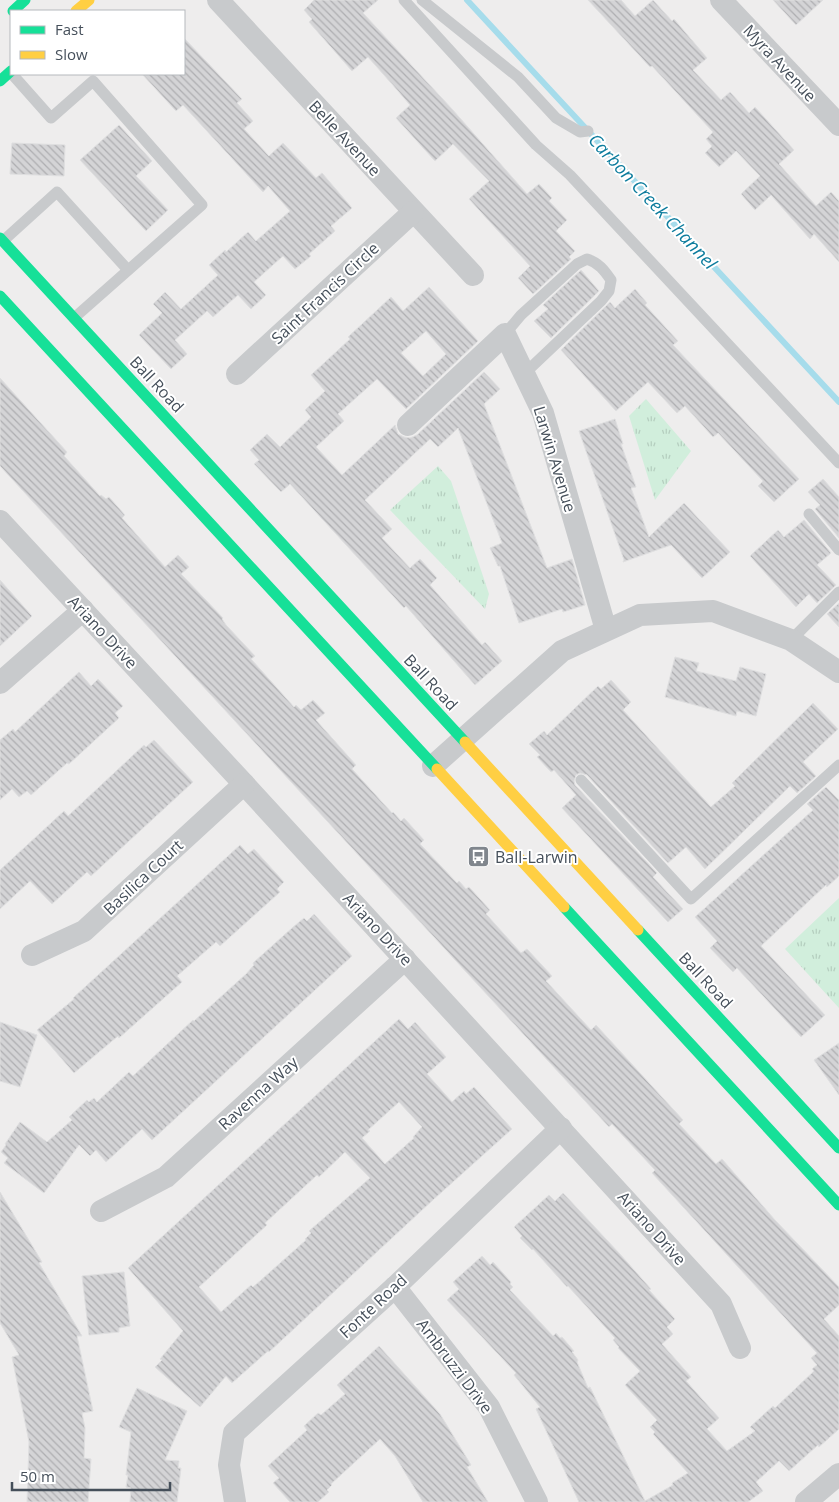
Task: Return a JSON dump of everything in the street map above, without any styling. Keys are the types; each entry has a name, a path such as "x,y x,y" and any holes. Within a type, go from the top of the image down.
{"main road":[{"path":"14,10 25,0"},
{"path":"77,10 89,0"},
{"path":"0,81 10,73"},
{"name":"Ball Road","path":"2,240 839,1148"},
{"path":"0,296 839,1205"}],"street":[{"name":"Belle Avenue","path":"218,0 473,275"},
{"name":"Myra Avenue","path":"721,0 839,125"},
{"name":"Saint Francis Circle","path":"236,374 413,212"},
{"path":"408,425 505,334"},
{"name":"Larwin Avenue","path":"505,334 543,413 606,630"},
{"name":"Ariano Drive","path":"0,521 561,1128 721,1304 740,1348"},
{"path":"0,683 83,610"},
{"path":"433,766 562,651 640,614 713,611 791,640 839,672"},
{"name":"Basilica Court","path":"32,956 84,931 244,784"},
{"name":"Ravenna Way","path":"101,1211 166,1178 405,959"},
{"name":"Fonte Road","path":"235,1502 229,1465 234,1433 395,1287 561,1128"},
{"name":"Ambruzzi Drive","path":"395,1287 489,1407 538,1502"},
{"path":"806,1502 839,1474"}],"lane":[{"path":"25,0 34,10"},
{"path":"404,0 536,145 570,175 839,463"},
{"path":"422,0 518,77 556,118 580,132 588,131"},
{"path":"14,75 51,118 93,81 202,204 74,318"},
{"path":"2,240 57,192 128,270"},
{"path":"505,334 521,315 577,264 587,259 597,263 605,270 611,280 609,291 600,301 524,374"},
{"path":"809,514 839,550"},
{"path":"791,640 839,592"},
{"path":"581,780 691,899 839,765"}],"green space":[{"path":"646,399 691,451 655,500 629,416"},
{"path":"438,466 451,481 489,594 485,609 390,510"},
{"path":"839,898 839,1008 785,949"}],"building":[{"path":"314,0 378,0 363,13 527,194 539,184 552,198 549,201 567,220 556,231 575,251 569,257 571,259 533,294 518,278 530,266 469,199 489,181 453,144 435,161 396,118 410,105 368,57 352,71 309,22 312,19 304,10"},
{"path":"588,0 621,0 635,16 653,0 672,21 674,19 707,58 693,70 721,100 730,92 749,113 755,107 794,150 779,164 816,206 831,192 839,201 839,262 814,234 810,239 771,195 755,210 741,194 760,176 736,151 719,167 705,153 712,146 706,139 713,132"},
{"path":"773,0 823,0 796,25"},
{"path":"185,39 242,99 237,103 253,121 244,129 269,156 283,143 316,178 322,173 352,208 331,226 335,231 309,254 311,256 295,269 283,256 254,282 266,295 251,309 238,295 213,317 207,311 175,340 187,354 171,369 139,335 162,313 153,304 165,292 181,309 218,275 209,265 225,250 226,252 248,232 256,241 290,211 268,186 263,192 183,105 176,111 143,75 185,75"},
{"path":"119,125 152,161 136,176 168,210 146,231 80,160"},
{"path":"12,143 65,145 64,176 10,174"},
{"path":"581,270 599,291 551,338 534,321 548,309 543,305"},
{"path":"429,287 478,341 406,409 377,379 338,414 344,421 316,447 342,475 395,425 398,434 404,437 410,438 417,435 484,372 500,389 484,404 547,568 572,559 585,605 563,612 562,609 519,623 500,566 498,566 490,548 502,543 458,428 438,447 430,439 365,500 392,529 382,538 410,568 420,559 437,578 430,585 482,645 485,642 502,661 475,685 406,606 404,608 290,484 281,492 254,464 259,460 250,450 267,434 280,447 311,417 305,410 325,391 311,375 391,297 403,311","holes":["426,331 446,354 423,376 401,353"]},
{"path":"635,289 647,303 645,305 678,341 673,345 799,479 774,502 758,486 763,481 718,433 713,437 685,406 677,413 648,382 616,411 561,350 610,302 615,308"},
{"path":"0,378 67,452 64,456 100,496 106,499 109,497 125,515 122,518 165,567 178,555 189,567 181,574 223,618 226,625 255,656 251,659 294,707 296,705 301,710 313,700 325,713 316,720 356,765 352,769 392,813 401,821 404,818 424,840 420,844 457,883 459,881 466,889 469,887 490,910 486,914 521,953 527,949 552,976 546,981 591,1030 596,1025 683,1120 679,1124 716,1164 722,1159 775,1220 839,1287 839,1305 824,1319 839,1336 839,1429 789,1471 779,1461 756,1482 763,1491 748,1502 579,1502 536,1409 540,1407 514,1375 516,1373 447,1300 459,1289 453,1282 482,1256 490,1265 493,1262 511,1282 510,1284 513,1287 510,1290 553,1336 556,1333 560,1338 562,1337 574,1351 572,1352 578,1360 577,1362 588,1388 590,1387 645,1501 673,1485 672,1483 688,1473 653,1434 655,1432 650,1427 657,1420 625,1385 640,1371 618,1348 613,1340 615,1338 533,1249 520,1238 522,1236 514,1227 549,1195 555,1201 563,1193 651,1289 649,1290 675,1319 667,1327 673,1334 662,1344 691,1377 686,1381 719,1418 707,1429 727,1451 755,1431 750,1427 773,1406 775,1408 814,1371 812,1369 817,1365 811,1358 817,1353 652,1173 655,1170 612,1124 609,1127 0,466"},
{"path":"615,419 623,444 621,444 636,487 631,488 649,537 684,503 730,552 702,578 671,545 623,562 624,560 579,431"},
{"path":"823,479 839,497 839,538 815,509 820,505 808,492"},
{"path":"804,520 831,553 817,565 836,585 817,603 809,594 796,607 750,556 778,530 784,537"},
{"path":"0,580 32,616 0,646"},
{"path":"839,603 839,627 827,614"},
{"path":"675,657 699,663 696,671 736,681 740,667 766,674 756,716 737,711 736,716 665,697"},
{"path":"79,672 91,686 98,679 123,706 115,713 119,718 69,764 67,763 31,795 27,791 19,797 12,789 0,800 0,740 13,729 15,732"},
{"path":"611,680 631,702 623,710 711,807 735,786 732,783 813,703 838,729 803,762 816,776 797,793 790,786 705,869 686,847 668,863 587,775 580,773 576,775 575,785 657,873 653,877 683,909 668,922 562,808 576,795 554,770 551,772 537,757 540,755 529,744 544,731 547,735 598,686 601,689"},
{"path":"154,740 193,782 91,876 87,872 52,904 30,881 0,909 0,870 64,811 68,816 144,745 146,747"},
{"path":"826,787 839,800 839,876 827,887 826,885 761,946 825,1015 801,1037 737,968 733,972 710,948 717,941 695,917 813,810 807,804"},
{"path":"240,845 248,854 254,849 284,882 277,889 280,892 220,946 216,942 177,976 182,982 119,1038 118,1036 74,1073 37,1030 74,999"},
{"path":"314,914 352,956 152,1140 142,1129 106,1162 96,1150 90,1156 79,1145 44,1193 4,1163 8,1158 1,1152 20,1122 47,1142 72,1120 69,1117 87,1100 89,1102 94,1098 97,1102 129,1072 133,1076 246,974 254,965 253,963 292,928 304,918 307,921"},
{"path":"399,1019 408,1029 415,1022 446,1057 427,1074 452,1102 464,1091 466,1094 474,1087 512,1129 269,1352 232,1383 226,1376 200,1407 155,1367 183,1331 128,1268","holes":["399,1102 422,1127 414,1138 385,1164 362,1138 370,1131 368,1130","345,1152 370,1178 309,1231 311,1233 306,1240 253,1287 251,1285 221,1312 199,1287 267,1225 265,1223"]},
{"path":"0,1022 37,1035 20,1087 0,1081"},
{"path":"839,1043 839,1095 814,1060"},
{"path":"0,1192 42,1262 39,1263 82,1336 77,1336 93,1411 82,1413 85,1428 84,1458 91,1459 88,1502 27,1502 29,1442 12,1357 19,1355 0,1323"},
{"path":"124,1272 130,1326 119,1328 119,1332 89,1335 82,1276"},
{"path":"379,1346 440,1414 471,1465 467,1467 488,1502 423,1502 395,1456 380,1439 331,1484 327,1490 329,1492 318,1502 290,1502 273,1483 279,1478 268,1466 307,1430 304,1426 318,1413 321,1415 345,1394 337,1385"},
{"path":"137,1388 187,1411 165,1460 179,1461 178,1468 181,1468 177,1502 130,1502 131,1488 126,1487 128,1475 126,1475 131,1432 119,1427"}],"waterway":[{"name":"Carbon Creek Channel","path":"467,0 839,402"}],"traffic: fast":[{"path":"14,10 25,0"},
{"path":"0,81 10,72"},
{"path":"0,238 465,742"},
{"path":"0,296 437,769"},
{"path":"564,907 839,1205"},
{"path":"638,930 839,1148"}],"traffic: slow":[{"path":"77,10 89,0"},
{"path":"465,742 638,930"},
{"path":"437,769 564,907"}],"place":[{"name":"Ball-Larwin","path":"479,857"}]}
